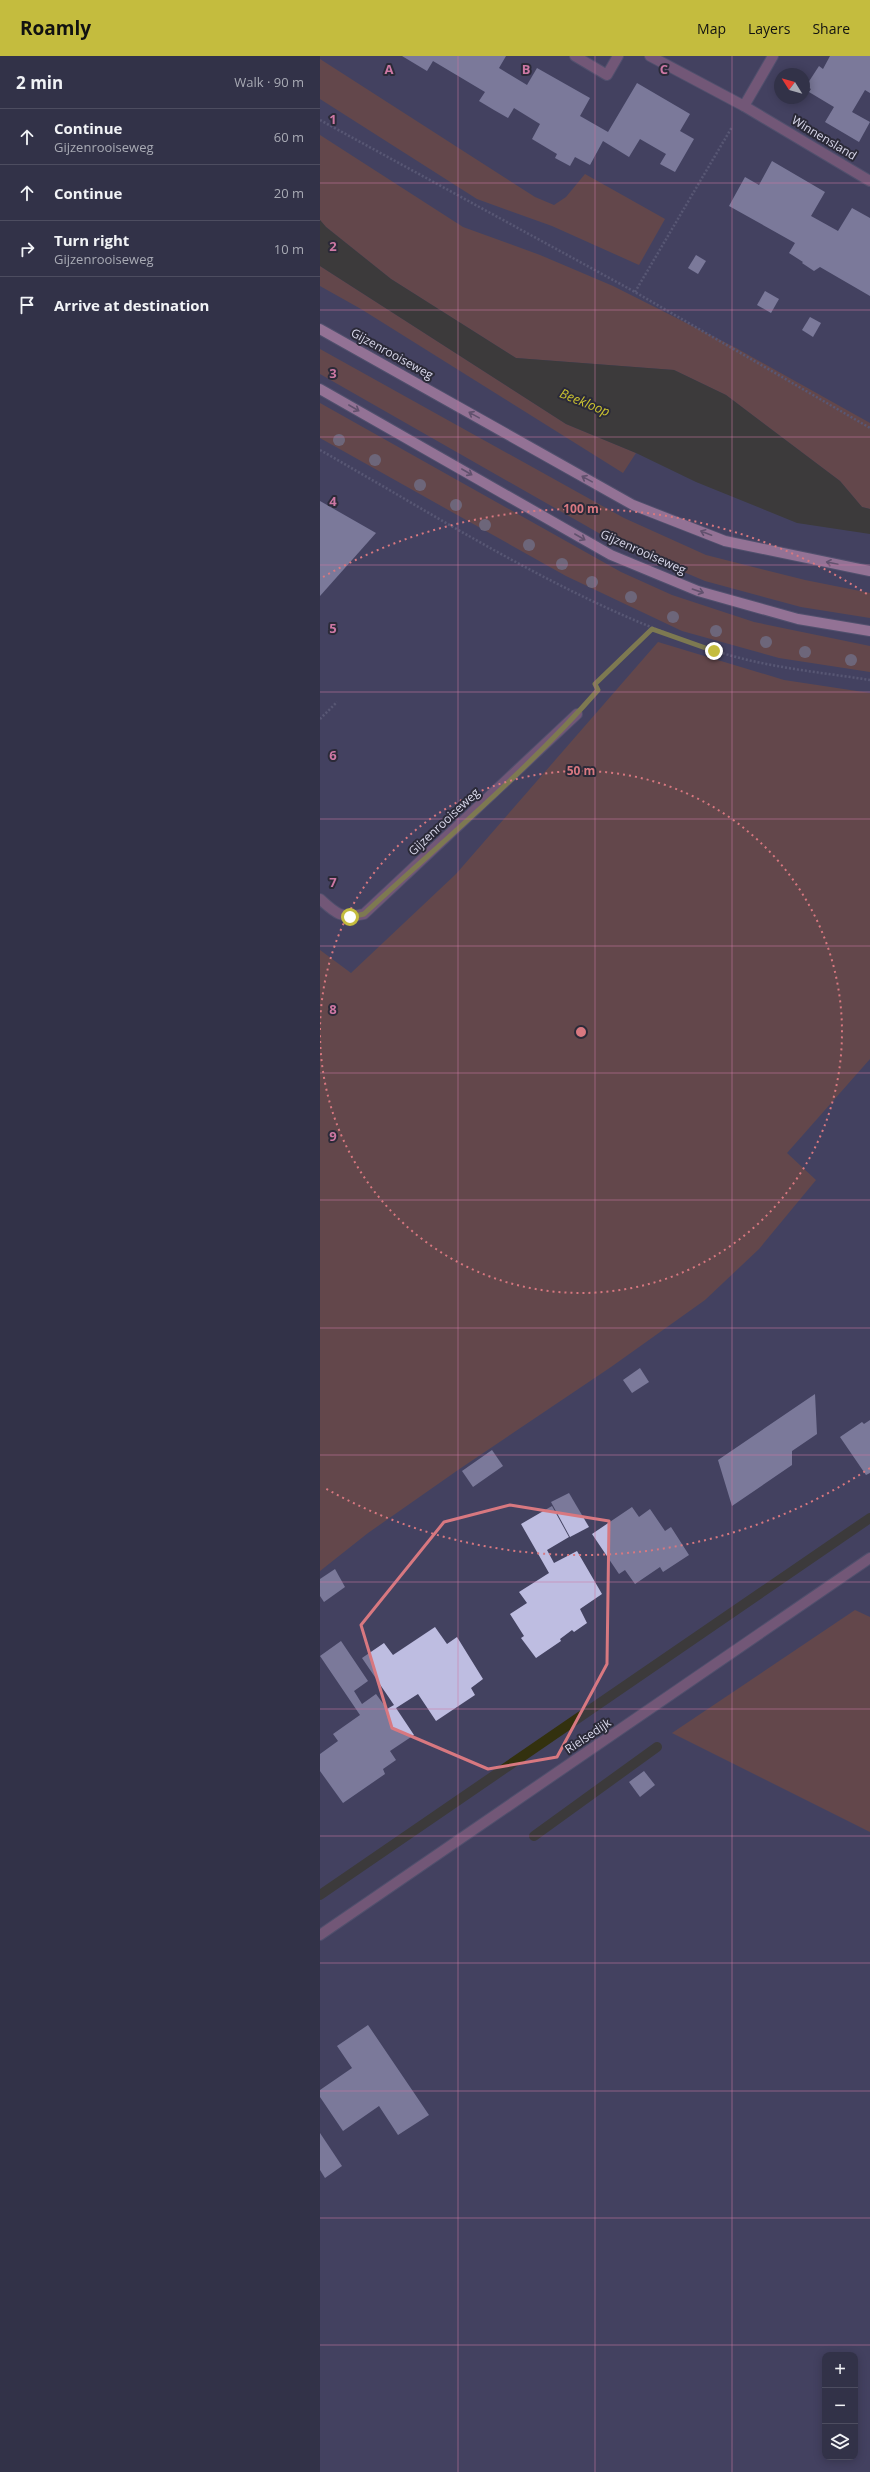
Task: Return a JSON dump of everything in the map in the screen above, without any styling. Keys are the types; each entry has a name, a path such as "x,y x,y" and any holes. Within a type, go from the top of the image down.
{"main road":[{"name":"Gijzenrooiseweg","path":"320,329 633,505 725,541 870,571"},
{"name":"Gijzenrooiseweg","path":"320,389 611,555 698,591 798,619 870,631"}],"street":[{"path":"575,56 607,75 618,56"},
{"name":"Winnensland","path":"650,56 744,106 870,181"},
{"path":"744,106 773,56"},
{"name":"Gijzenrooiseweg","path":"320,899 335,913 350,917 364,914 577,714"},
{"name":"Rielsedijk","path":"320,1934 870,1558"}],"path":[{"path":"635,292 744,106"},
{"path":"320,120 635,292 870,428"},
{"path":"320,450 594,603 652,629 714,651 789,668 870,680"},
{"path":"577,714 598,690 595,684 652,629"},
{"path":"320,719 337,702"}],"highlighted area":[{"path":"510,1505 609,1521 607,1664 557,1757 488,1769 392,1728 361,1625 444,1522"}],"shaded area":[{"path":"320,59 535,197 554,205 566,197 585,174 665,219 639,265 552,226 477,199 320,99"},
{"path":"320,135 463,227 540,255 613,286 736,348 870,423 870,509 862,507 840,481 726,395 674,370 516,358 391,279 326,227 320,220"},
{"path":"320,266 566,424 636,453 623,473 361,309 320,286"},
{"path":"320,349 624,518 706,555 805,580 870,593 870,618 801,607 705,581 618,544 320,374"},
{"path":"320,403 621,572 672,595 754,622 870,646 870,672 779,658 682,631 566,576 320,438"},
{"path":"658,642 784,680 870,693 870,1059 787,1153 816,1180 759,1249 705,1300 611,1367 458,1470 368,1533 320,1571 320,950 351,973 456,874"},
{"path":"855,1610 870,1617 870,1832 672,1733"}],"water":[{"name":"Beekloop","path":"320,220 326,227 391,279 516,358 674,370 726,395 840,481 862,507 870,509 870,534 797,523 696,482 636,453 566,424 320,266"}],"building":[{"path":"402,56 506,56 499,68 527,85 537,68 590,98 580,116 608,132 637,83 690,114 680,131 694,139 675,172 660,164 666,154 640,139 629,157 603,141 590,165 575,157 570,166 555,158 557,154 532,139 540,124 514,108 508,118 494,110 479,101 485,92 433,61 427,71"},
{"path":"830,56 870,56 870,93 865,90 852,112 870,122 859,142 825,122 834,107 810,93 810,80 819,66 823,69"},
{"path":"772,161 825,192 811,216 838,231 852,208 870,218 870,296 820,267 814,271 789,253 795,243 729,206 745,177 759,185"},
{"path":"696,255 706,261 698,274 688,268"},
{"path":"765,291 779,299 771,313 757,305"},
{"path":"810,317 821,323 813,337 802,330"},
{"path":"320,501 376,533 320,596"},
{"path":"640,1368 649,1382 632,1393 623,1380"},
{"path":"815,1394 817,1434 792,1451 792,1465 732,1506 718,1460"},
{"path":"870,1420 870,1473 866,1475 840,1437 862,1422 864,1424"},
{"path":"492,1450 503,1466 473,1487 462,1471"},
{"path":"569,1493 589,1527 570,1537 551,1502"},
{"path":"552,1506 569,1537 547,1550 554,1563 577,1551 602,1594 580,1609 587,1623 574,1632 572,1630 560,1639 561,1641 536,1658 521,1638 524,1636 510,1614 527,1603 519,1592 549,1573 521,1524"},
{"path":"632,1507 639,1517 650,1509 665,1531 671,1527 689,1555 663,1572 660,1567 635,1584 625,1570 619,1574 592,1534"},
{"path":"335,1569 345,1587 324,1602 320,1596 320,1579"},
{"path":"435,1627 447,1644 457,1637 483,1679 471,1688 475,1695 436,1721 418,1694 396,1708 414,1735 390,1751 396,1760 383,1769 385,1774 343,1803 320,1771 320,1754 338,1741 333,1734 360,1715 320,1656 341,1641 368,1681 354,1691 362,1704 376,1694 387,1709 394,1705 362,1658 384,1643 393,1655"},
{"path":"644,1771 655,1785 640,1797 629,1782"},
{"path":"368,2025 429,2115 398,2135 379,2106 343,2131 320,2097 320,2090 352,2068 337,2046"},
{"path":"320,2133 342,2166 325,2178 320,2170"}],"waterway":[{"path":"320,1895 870,1518"},
{"path":"534,1836 657,1747"}],"route":[{"path":"350,917 364,914 519,770 577,714 598,690 595,684 652,629 714,651"}]}
